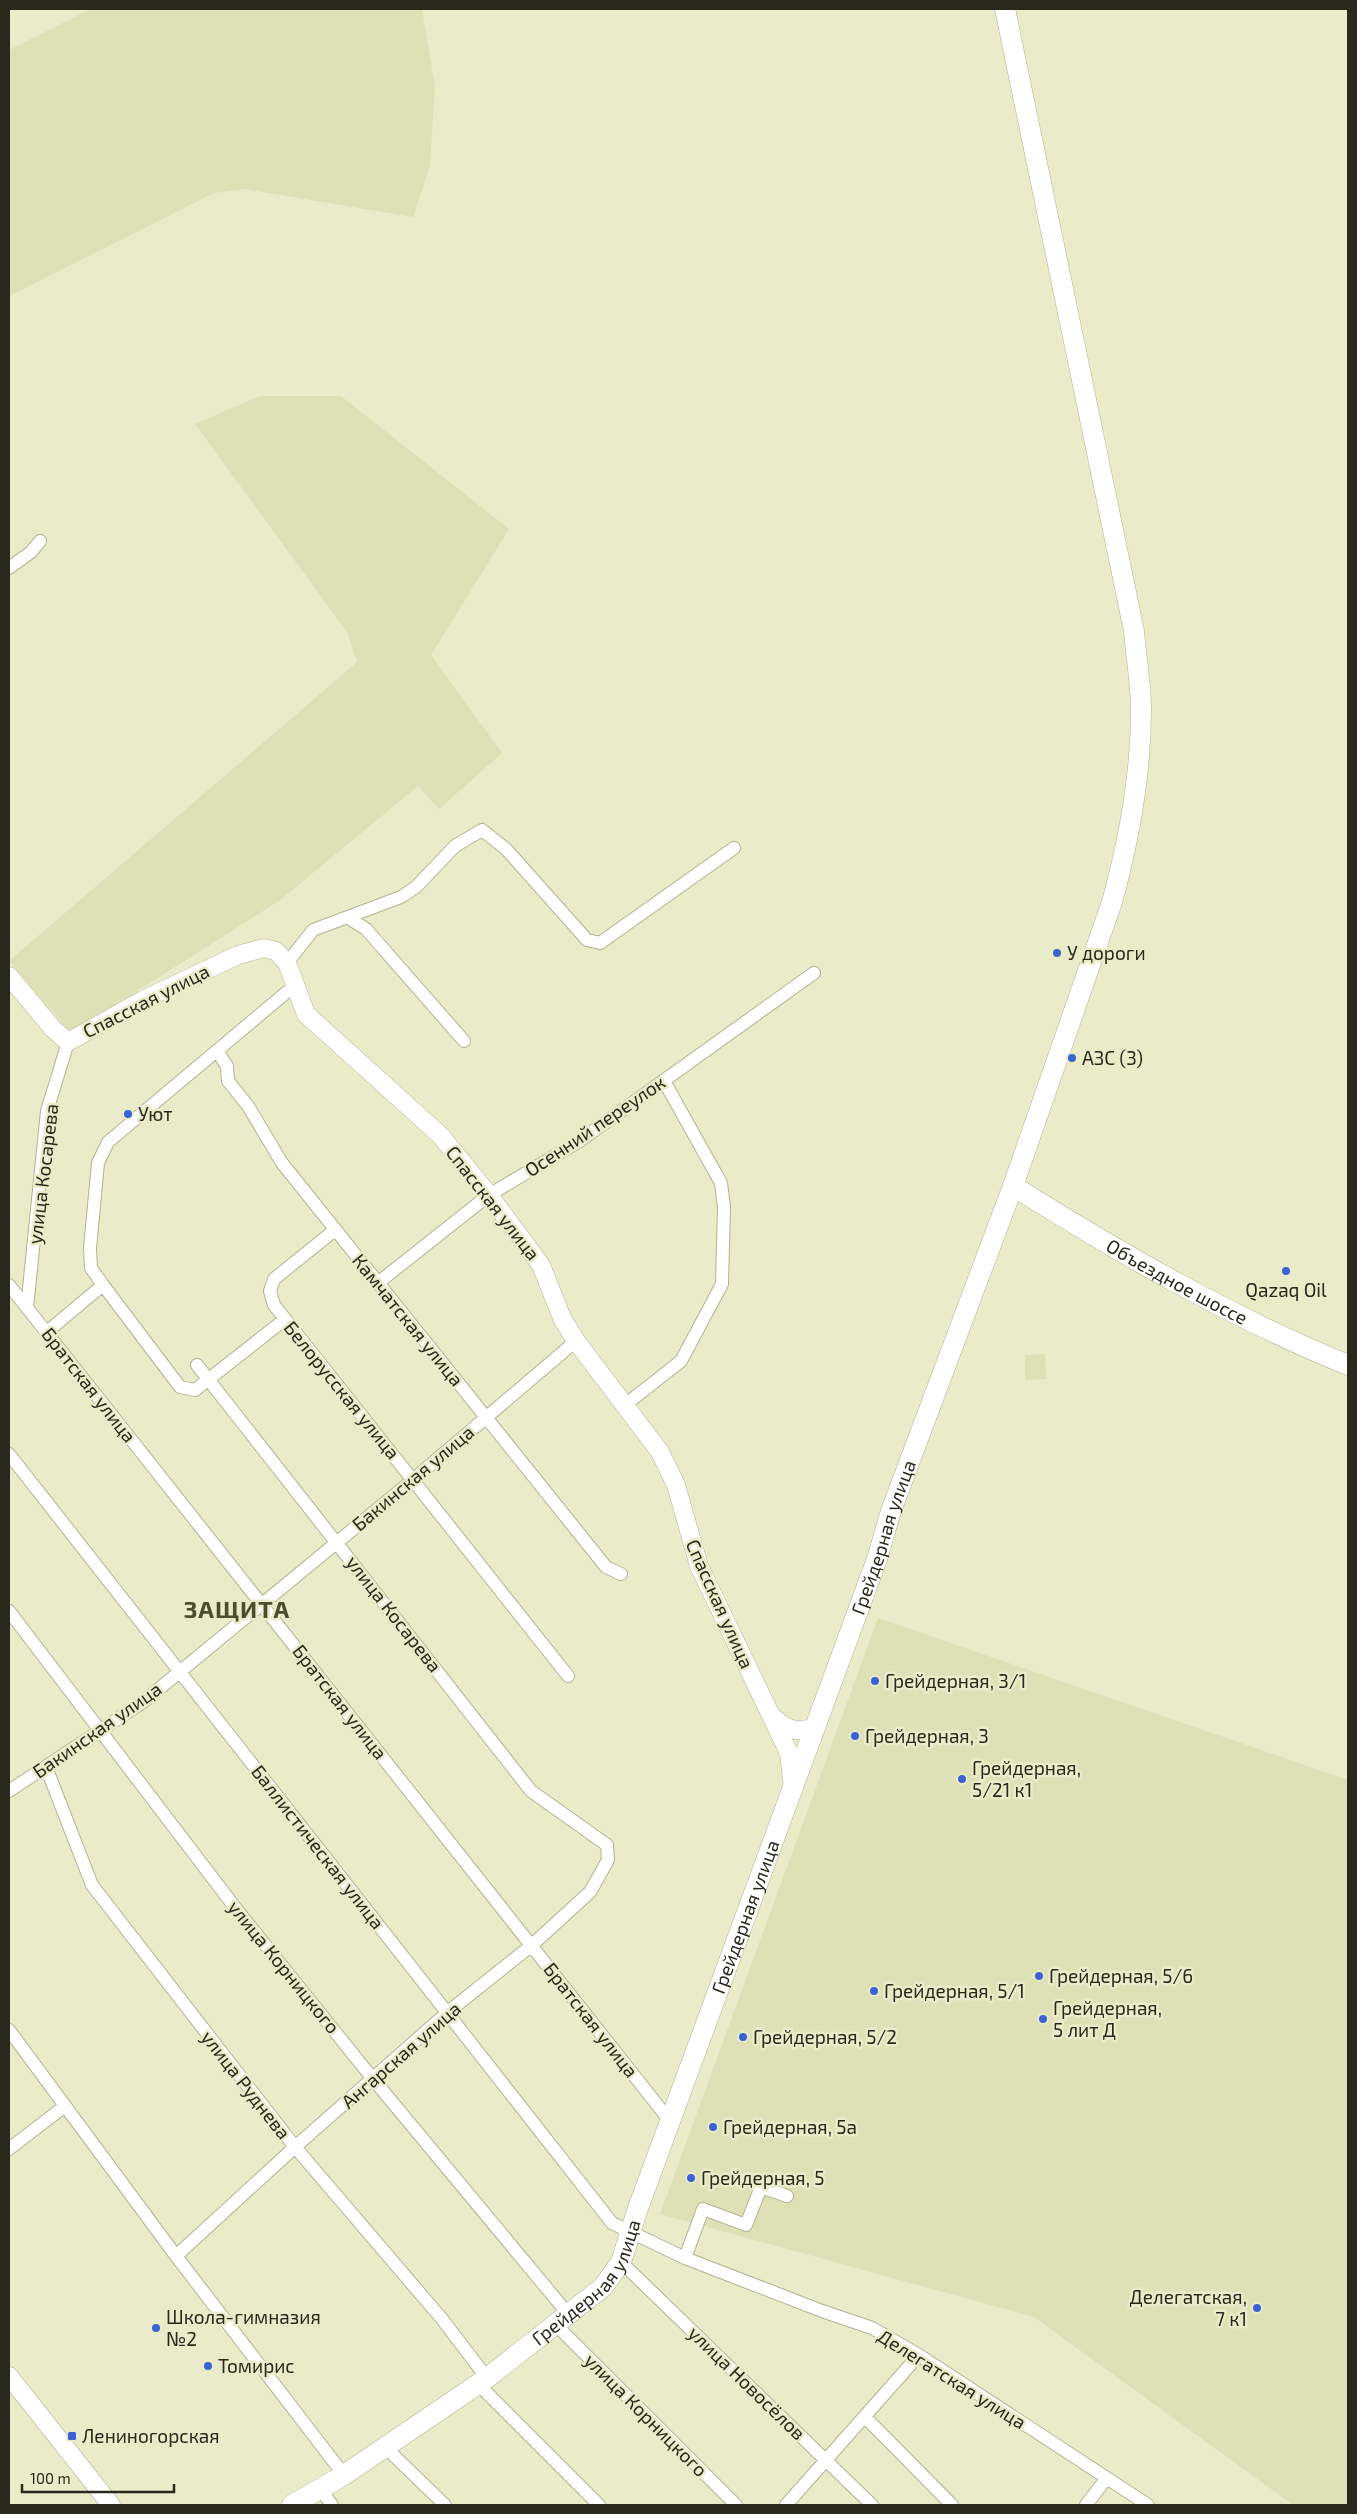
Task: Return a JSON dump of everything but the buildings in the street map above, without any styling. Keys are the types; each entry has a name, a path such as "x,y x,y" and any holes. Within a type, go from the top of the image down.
{"main road":[{"name":"Грейдерная улица","path":"292,2505 327,2497 344,2475 482,2381 562,2320 603,2287 621,2262 632,2234 637,2211 877,1559 891,1511 1012,1186 1100,937 1123,861 1136,791 1141,710 1132,621 1005,9"},
{"name":"Объездное шоссе","path":"1012,1186 1211,1302 1307,1348 1348,1365"}],"street":[{"path":"9,568 31,552 40,541"},
{"path":"287,963 313,930 401,896 416,887 455,846 482,830 506,848 587,940 600,943 734,848"},
{"path":"347,917 366,928 464,1041"},
{"name":"Спасская улица","path":"9,976 53,1029 68,1042 143,1000 238,955 264,948 276,951 287,963 306,1014 440,1135 489,1195 541,1265 562,1318 576,1341 660,1452 676,1486 700,1566 789,1753 793,1788"},
{"name":"Осенний переулок","path":"379,1282 489,1195 578,1142 814,973"},
{"path":"284,1320 194,1390 180,1387 91,1268 90,1248 98,1163 108,1142 294,986"},
{"name":"улица Косарева","path":"27,1308 47,1111 68,1042"},
{"name":"Камчатская улица","path":"217,1052 227,1066 228,1081 248,1106 282,1163 606,1567 621,1574"},
{"path":"625,1405 681,1361 722,1284 724,1207 721,1183 664,1081"},
{"name":"Белорусская улица","path":"335,1230 274,1279 270,1291 274,1305 284,1320 414,1479 568,1676"},
{"name":"Братская улица","path":"9,1284 670,2121"},
{"path":"48,1331 103,1285"},
{"name":"Бакинская улица","path":"9,1791 143,1702 414,1479 576,1341"},
{"name":"улица Косарева","path":"198,1366 531,1791 607,1845"},
{"name":"Баллистическая улица","path":"9,1454 612,2223 632,2234"},
{"name":"улица Корницкого","path":"9,1611 237,1910 373,2079 562,2320 736,2505"},
{"name":"Спасская улица","path":"771,1715 792,1730 805,1730 816,1726"},
{"name":"улица Руднева","path":"46,1767 92,1885 295,2147 442,2319 482,2381 599,2505"},
{"name":"Ангарская улица","path":"176,2256 295,2147 448,2012 532,1945 590,1892 608,1860 607,1845"},
{"path":"9,2030 176,2256 344,2475"},
{"path":"9,2149 65,2106"},
{"path":"685,2258 703,2209 746,2225 762,2188 787,2196"},
{"name":"Делегатская улица","path":"632,2234 685,2258 822,2312 872,2328 919,2355 1148,2505"},
{"name":"улица Новосёлов","path":"621,2262 872,2505"},
{"path":"786,2505 825,2458 865,2417 919,2355"},
{"path":"9,2376 111,2505"},
{"path":"865,2417 952,2505"},
{"path":"385,2447 445,2505"},
{"path":"1086,2505 1106,2479"}],"shaded area":[{"path":"91,9 422,9 435,87 430,166 413,217 245,189 214,193 9,296 9,50"},
{"path":"260,396 341,396 509,529 431,655 502,753 439,809 418,786 279,901 71,1033 9,961 357,662 347,632 195,424"},
{"path":"1045,1354 1046,1379 1025,1380 1025,1355"},
{"path":"878,1618 1348,1780 1348,2505 1293,2505 1034,2317 660,2214"}],"place":[{"name":"У дороги","path":"1057,953"},
{"name":"АЗС (3)","path":"1072,1058"},
{"name":"Уют","path":"128,1114"},
{"name":"Qazaq Oil","path":"1286,1271"},
{"name":"Грейдерная, 3/1","path":"875,1681"},
{"name":"Грейдерная, 3","path":"855,1736"},
{"name":"Грейдерная, 5/21 к1","path":"962,1779"},
{"name":"Грейдерная, 5/6","path":"1039,1976"},
{"name":"Грейдерная, 5/1","path":"874,1991"},
{"name":"Грейдерная, 5 лит Д","path":"1043,2019"},
{"name":"Грейдерная, 5/2","path":"743,2037"},
{"name":"Грейдерная, 5а","path":"713,2127"},
{"name":"Грейдерная, 5","path":"691,2178"},
{"name":"Делегатская, 7 к1","path":"1257,2308"},
{"name":"Школа-гимназия №2","path":"156,2328"},
{"name":"Томирис","path":"208,2366"},
{"name":"Лениногорская","path":"72,2436"}],"district":[{"name":"ЗАЩИТА","path":"237,1610"}]}
